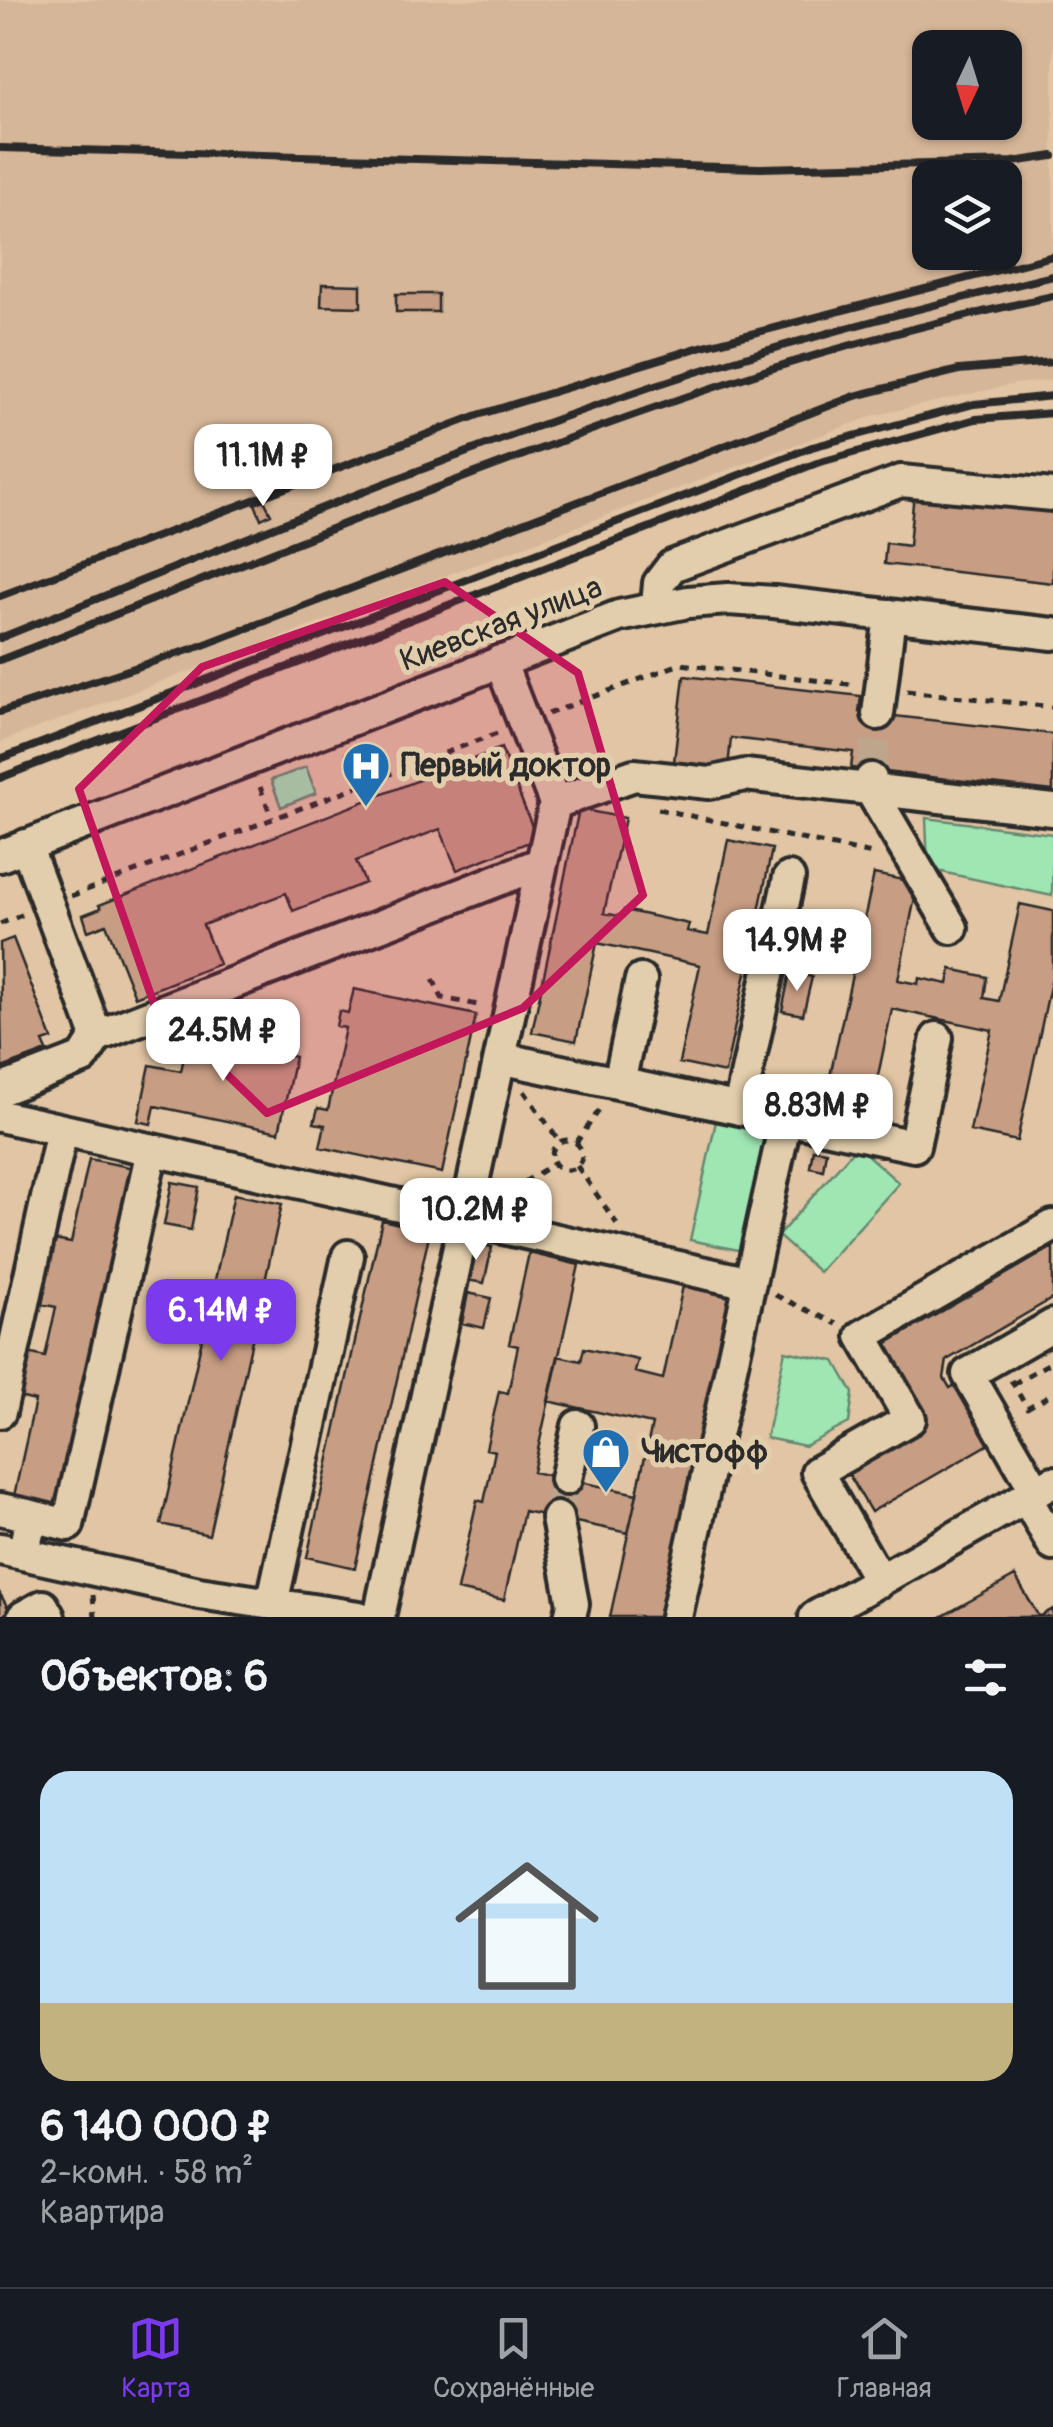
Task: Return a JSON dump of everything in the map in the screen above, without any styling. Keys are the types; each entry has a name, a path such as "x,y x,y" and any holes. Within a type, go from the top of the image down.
{"street":[{"path":"657,606 659,583 672,566 901,480 1053,495"},
{"name":"Киевская улица","path":"13,850 500,661 657,606 728,599 1053,634"},
{"path":"878,714 890,615"},
{"path":"379,1617 555,803 500,661"},
{"path":"555,803 634,775 710,783 746,775 871,780 1053,810"},
{"path":"871,780 952,928"},
{"path":"13,850 97,1036"},
{"path":"0,1090 83,1058 97,1036 542,863"},
{"path":"739,1109 789,878"},
{"path":"619,1083 641,980"},
{"path":"500,1058 914,1146 937,1038"},
{"path":"0,1116 750,1284"},
{"path":"676,1617 786,1118"},
{"path":"0,1412 62,1130"},
{"path":"0,1510 68,1525 152,1150"},
{"path":"880,1581 816,1472 910,1418 862,1336 1053,1226"},
{"path":"272,1604 348,1256"},
{"path":"1053,1325 968,1374 1038,1490 1053,1546"},
{"path":"566,1479 578,1426"},
{"path":"816,1617 1038,1490"},
{"path":"32,1516 12,1551 199,1593 359,1617"},
{"path":"557,1518 573,1604 570,1617"},
{"path":"23,1617 43,1606 49,1617"}],"path":[{"path":"340,736 360,786"},
{"path":"260,786 272,820"},
{"path":"605,786 644,806 916,863"},
{"path":"433,980 442,998 483,1006 500,1058 560,1142"},
{"path":"576,1143 619,1083"},
{"path":"560,1142 576,1143 582,1150 577,1166 564,1169 555,1163 553,1152 560,1142"},
{"path":"465,1220 555,1163"},
{"path":"577,1166 642,1259"},
{"path":"750,1284 862,1336"},
{"path":"998,1357 1027,1408 1053,1393"},
{"path":"1013,1384 1053,1362"}],"highlighted area":[{"path":"445,582 578,673 643,895 523,1008 267,1113 154,1004 79,789 202,667"}],"shaded area":[{"path":"0,0 1053,0 1053,380 1014,384 872,416 0,742"}],"green space":[{"path":"306,767 316,793 281,807 271,780"},
{"path":"926,818 1053,834 1052,896 928,869"},
{"path":"716,1121 768,1132 743,1251 690,1240"},
{"path":"857,1146 899,1183 819,1272 778,1236"},
{"path":"785,1351 835,1361 853,1393 849,1423 805,1446 766,1438"}],"building":[{"path":"322,284 361,285 361,307 321,306"},
{"path":"396,294 438,294 438,312 396,312"},
{"path":"914,492 1053,508 1053,583 884,564 886,543 909,546"},
{"path":"264,500 271,514 261,519 255,504"},
{"path":"684,676 861,696 859,712 1053,734 1053,791 851,768 853,752 731,738 728,768 674,762"},
{"path":"501,748 537,839 457,870 440,829 356,861 365,883 293,911 286,893 203,925 219,964 135,997 106,924 88,931 83,915 101,908 99,905"},
{"path":"579,809 625,818 604,913 623,917 624,910 689,924 687,931 708,935 728,840 772,849 725,1073 679,1063 700,965 650,954 597,943 576,1041 532,1032"},
{"path":"874,874 918,883 898,980 918,984 919,978 948,984 951,969 987,977 984,998 999,1001 1020,904 1053,911 1053,972 1017,1141 970,1131 992,1030 892,1009 871,1109 825,1099"},
{"path":"13,938 52,1039 43,1042 47,1051 2,1068 0,943"},
{"path":"790,972 812,977 803,1015 782,1011"},
{"path":"354,989 476,1015 442,1173 320,1147 325,1125 314,1123 318,1108 328,1110 345,1028 336,1026 339,1011 348,1013"},
{"path":"189,1034 295,1057 279,1132 155,1106 151,1124 138,1121 150,1065 181,1071"},
{"path":"813,1149 826,1151 823,1170 810,1167"},
{"path":"89,1159 134,1168 60,1506 14,1496 35,1401 19,1397 28,1353 45,1357 56,1307 42,1304 46,1283 40,1282 49,1239 71,1243"},
{"path":"172,1182 199,1187 191,1230 164,1225"},
{"path":"234,1194 282,1204 209,1535 161,1524"},
{"path":"382,1220 430,1231 355,1568 307,1557"},
{"path":"469,1242 492,1247 484,1283 461,1279"},
{"path":"1053,1247 1053,1298 947,1360 944,1378 950,1388 957,1384 991,1443 871,1512 848,1473 919,1432 924,1414 884,1345"},
{"path":"529,1253 579,1265 533,1472 637,1494 628,1533 524,1511 504,1600 457,1590 477,1500 484,1502 495,1451 486,1449 499,1391 508,1393 518,1346 509,1344"},
{"path":"683,1286 730,1297 659,1617 610,1617 652,1424 548,1401 558,1356 581,1361 584,1348 638,1360 635,1372 663,1379"},
{"path":"468,1293 491,1298 484,1328 462,1323"},
{"path":"1015,1576 1039,1617 941,1617"},
{"path":"0,1594 10,1611 0,1617"}],"tunnel":[{"path":"872,771 878,714"},
{"path":"557,1518 566,1479"}],"railway":[{"path":"0,148 760,168 1013,162 1053,156"},
{"path":"0,596 478,415 700,347 1053,256"},
{"path":"0,638 383,484 615,399 832,332 1053,276"},
{"path":"0,660 381,509 670,403 838,349 1053,296"},
{"path":"0,712 198,647 855,396 959,370 1053,362"},
{"path":"0,759 812,447 974,404 1053,396"},
{"path":"0,778 817,463 976,419 1053,413"}],"place":[{"name":"Первый доктор","path":"366,808"},
{"name":"Чистофф","path":"606,1494"}]}
